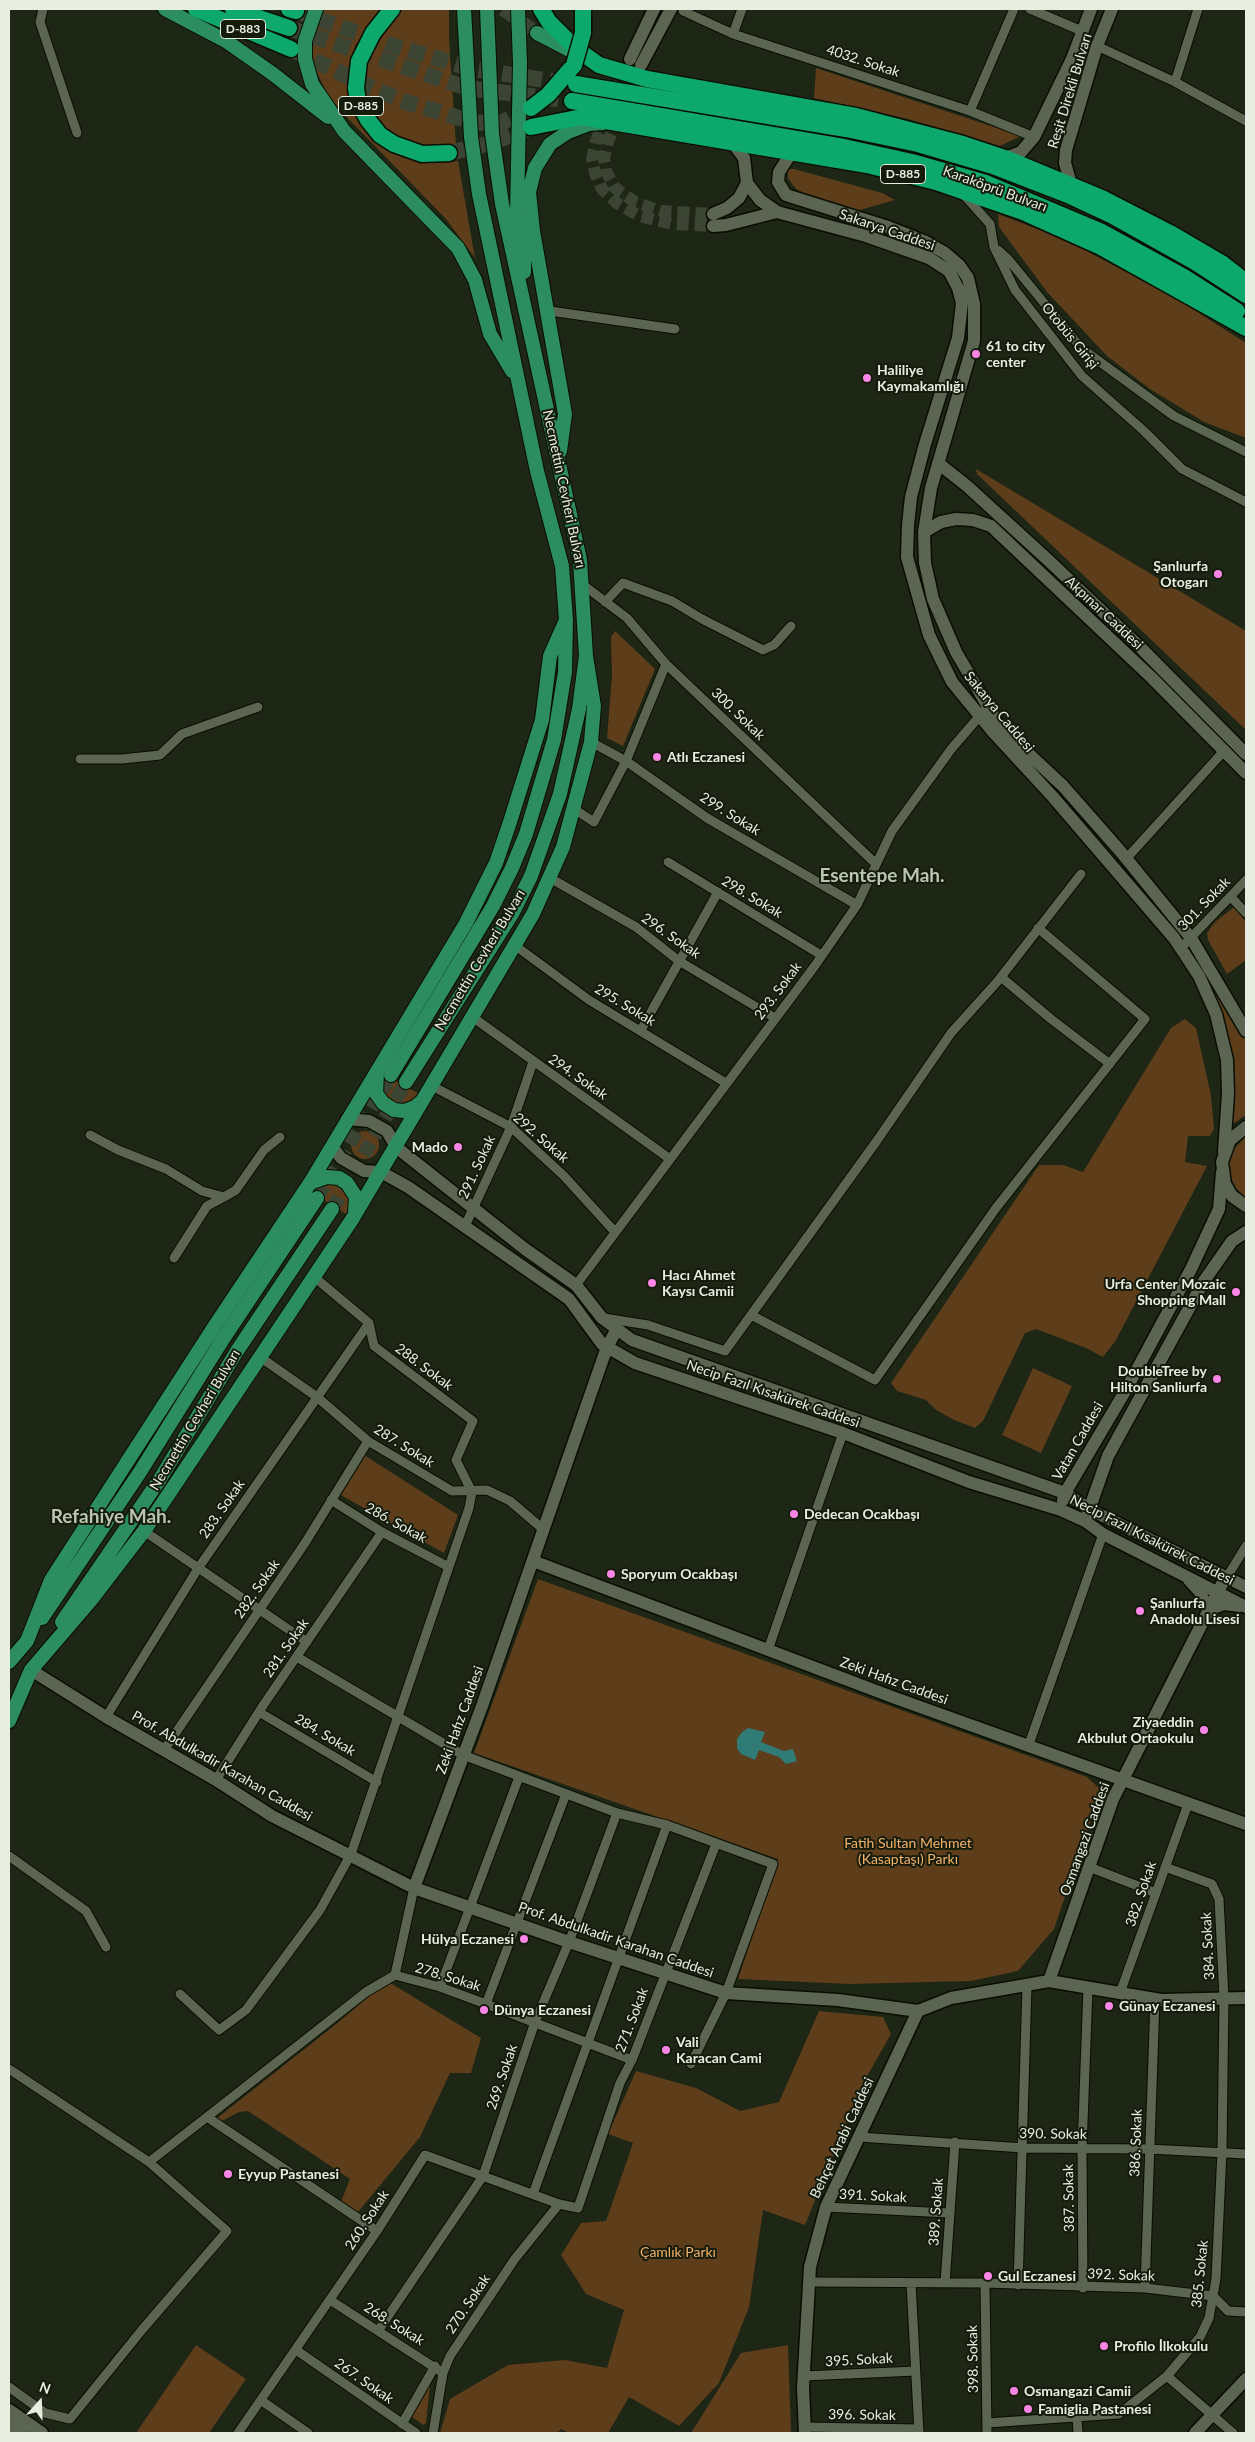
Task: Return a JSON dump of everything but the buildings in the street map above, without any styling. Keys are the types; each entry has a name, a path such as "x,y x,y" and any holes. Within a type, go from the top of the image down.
{"highway":[{"name":"D-883","path":"196,9 291,49"},
{"path":"233,9 289,28"},
{"name":"D-885","path":"392,9 373,33 359,61 356,88 358,101 368,120 380,135 394,144 422,154 449,153"},
{"path":"541,9 550,22 575,48 599,65 647,79 856,116 963,144 1005,158 1071,184 1170,233 1223,264 1246,282"},
{"path":"531,108 548,94 574,65 584,33 583,9"},
{"name":"Karaköprü Bulvarı","path":"576,84 846,128 918,144 993,166 1068,195 1112,216 1195,262 1246,295"},
{"name":"Karaköprü Bulvarı","path":"572,101 844,147 912,162 986,183 1100,231 1184,277 1246,317"},
{"name":"D-885","path":"532,127 564,119 582,117 614,121 867,165 958,189 1023,212 1094,243 1246,328"}],"main road":[{"path":"165,9 200,26 251,58 344,131"},
{"path":"316,9 305,41 306,59 312,84 326,108 344,131 458,248 475,280 490,334 518,383"},
{"name":"Necmettin Cevheri Bulvarı","path":"391,1075 493,906 512,868 526,834 554,740 565,672 566,620 562,566 537,470 479,194 471,137 464,9"},
{"name":"Necmettin Cevheri Bulvarı","path":"406,1082 512,914 531,876 560,794 579,709 586,656 582,584 578,552 502,204 492,134 487,9"},
{"path":"518,9 520,63 517,213 524,259 523,298"},
{"path":"654,9 636,62 677,10"},
{"name":"Reşit Direkli Bulvarı","path":"1005,158 1021,152 1034,137 1091,9"},
{"name":"Reşit Direkli Bulvarı","path":"1071,184 1065,163 1066,150 1097,46 1112,9"},
{"path":"537,33 599,65"},
{"path":"559,462 565,414 529,205 529,192 534,168 550,144 568,132 589,124 614,121"},
{"name":"Sakarya Caddesi","path":"732,142 744,158 748,183 760,200 777,212 866,236 929,258 949,271 958,288 962,302 958,338 924,444 911,497 907,557 929,635 952,682 1181,948 1199,976 1216,1014 1227,1060 1228,1094 1224,1152"},
{"name":"Sakarya Caddesi","path":"792,152 779,172 778,182 786,195 888,227 924,241 946,253 959,265 968,278 974,304 974,341 931,488 924,532 925,563 933,598 956,652 990,706 1000,727 1063,786 1191,938 1246,1031"},
{"path":"748,183 739,198 713,220 726,225 777,212"},
{"name":"Akpınar Caddesi","path":"938,462 1047,559 1140,647 1246,754"},
{"name":"Akpınar Caddesi","path":"924,532 941,522 956,519 973,520 991,526 1152,678 1223,752 1246,773"},
{"path":"9,1662 27,1641 51,1580 214,1327 310,1183 461,931 496,863 542,720 550,656 566,620"},
{"path":"9,1720 32,1670 91,1600 144,1531 353,1218 429,1092 513,944 533,914 563,848 591,742 594,706 586,656"},
{"path":"378,1068 376,1093 382,1103 394,1110 404,1111 415,1107 429,1092"},
{"name":"Necip Fazıl Kısakürek Caddesi","path":"348,1119 369,1121 387,1131 396,1147 473,1208 576,1285 602,1318 632,1340 1065,1493 1103,1534 1218,1591 1246,1607"},
{"path":"1224,1152 1230,1140 1246,1127"},
{"name":"Necip Fazıl Kısakürek Caddesi","path":"332,1146 341,1158 364,1171 381,1172 408,1187 568,1299 602,1344 635,1363 843,1433 969,1482 1061,1510 1087,1515 1246,1587"},
{"name":"Vatan Caddesi","path":"1061,1510 1065,1493 1127,1388 1191,1269 1219,1209 1224,1152"},
{"path":"1222,1172 1232,1196 1246,1206"},
{"path":"310,1183 327,1177 338,1178 347,1183 356,1196 357,1207 353,1218"},
{"name":"Necmettin Cevheri Bulvarı","path":"9,1669 126,1494 223,1339 317,1198"},
{"name":"Necmettin Cevheri Bulvarı","path":"9,1705 160,1479 237,1351 332,1209"},
{"path":"1087,1515 1108,1456 1204,1281 1232,1242 1246,1232"},
{"name":"Zeki Hafız Caddesi","path":"414,1888 544,1530 607,1347 617,1329"},
{"name":"Zeki Hafız Caddesi","path":"532,1561 1122,1781 1246,1824"},
{"path":"1168,1566 1189,1580 1200,1592 1208,1610 1224,1604 1246,1607"},
{"name":"Osmangazi Caddesi","path":"1048,1981 1113,1799 1208,1610 1227,1577"},
{"name":"Prof. Abdulkadir Karahan Caddesi","path":"32,1670 106,1717 216,1780 272,1816 351,1854 414,1888 664,1974 726,1993 838,2000 918,2011 951,1998 1048,1981 1155,1999 1246,1998"},
{"name":"Behçet Arabi Caddesi","path":"805,2430 803,2376 810,2267 826,2207 918,2011"},
{"path":"1195,2433 1246,2379"},
{"path":"9,2410 42,2433"},
{"path":"9,2424 23,2433"}],"street":[{"path":"43,9 40,22 77,133"},
{"path":"733,34 742,9"},
{"path":"970,111 1014,9"},
{"path":"1030,9 1082,31"},
{"path":"1175,82 1198,9"},
{"name":"4032. Sokak","path":"677,10 733,34 970,111 1034,137"},
{"path":"1097,46 1175,82 1246,121"},
{"name":"Otobüs Girişi","path":"958,189 990,224 994,247 1016,290 1082,376 1144,431 1182,469 1246,502"},
{"path":"994,247 1008,259 1081,348 1174,416 1246,452"},
{"path":"548,314 550,311 675,329"},
{"path":"605,602 623,582 672,601 702,619 763,650 774,645 791,626"},
{"name":"300. Sokak","path":"582,584 627,618 666,664 876,864"},
{"path":"574,809 594,822 626,760 666,664"},
{"name":"293. Sokak","path":"576,1285 857,905 892,831 979,715 990,706"},
{"path":"80,759 122,759 160,756 182,734 258,707"},
{"name":"299. Sokak","path":"591,742 626,760 707,818 857,905"},
{"path":"1126,859 1223,752"},
{"name":"298. Sokak","path":"668,862 821,955"},
{"path":"602,1318 648,1325 725,1351 951,1032 1001,977 1081,874"},
{"name":"296. Sokak","path":"550,878 636,927 679,961 775,1018"},
{"name":"301. Sokak","path":"1181,948 1246,880"},
{"path":"640,1030 718,892"},
{"path":"1231,897 1246,912"},
{"path":"751,1315 875,1380 996,1208 1145,1019 1038,928"},
{"name":"295. Sokak","path":"513,944 589,1000 726,1083"},
{"path":"1001,977 1051,1019 1110,1064"},
{"name":"294. Sokak","path":"471,1016 670,1158"},
{"name":"291. Sokak","path":"465,1226 511,1127 533,1062"},
{"name":"292. Sokak","path":"429,1092 511,1127 564,1176 615,1232"},
{"path":"90,1135 118,1150 166,1169 202,1192 224,1197"},
{"path":"174,1258 207,1206 236,1190 264,1150 280,1137"},
{"path":"313,1276 369,1323"},
{"name":"283. Sokak","path":"106,1717 199,1567 369,1323"},
{"name":"288. Sokak","path":"369,1323 374,1346 473,1421 456,1460 472,1492"},
{"name":"287. Sokak","path":"260,1357 317,1397 368,1441 452,1491 472,1492 487,1490 510,1500 544,1530"},
{"path":"768,1650 843,1433"},
{"name":"282. Sokak","path":"164,1750 305,1543 368,1441"},
{"path":"180,1994 219,2030 246,2010 320,1910 351,1854 399,1718 472,1492"},
{"name":"286. Sokak","path":"331,1500 382,1532 449,1567"},
{"path":"144,1531 307,1642"},
{"name":"281. Sokak","path":"216,1780 259,1712 382,1532"},
{"path":"1028,1746 1103,1534"},
{"path":"1227,1577 1246,1546"},
{"path":"297,1657 463,1755 617,1813 667,1826 773,1864 726,1993 691,2064"},
{"name":"284. Sokak","path":"259,1712 377,1782"},
{"path":"440,1987 519,1777"},
{"path":"486,2004 566,1794"},
{"name":"382. Sokak","path":"1120,1993 1188,1804"},
{"name":"269. Sokak","path":"378,2331 483,2176 535,2022 569,1942 617,1813"},
{"path":"533,2194 667,1826"},
{"name":"271. Sokak","path":"578,2208 620,2083 632,2060 716,1844"},
{"path":"9,1856 86,1910 106,1948"},
{"path":"1089,1867 1156,1892"},
{"name":"384. Sokak","path":"1165,1867 1212,1884 1219,1899 1224,1998"},
{"path":"150,2162 366,1992 395,1975 414,1888"},
{"name":"278. Sokak","path":"395,1975 440,1987 535,2022 588,2045 632,2060"},
{"path":"1018,2285 1024,2148 1027,1986"},
{"name":"387. Sokak","path":"1083,2288 1082,2149 1088,1988"},
{"name":"385. Sokak","path":"987,2423 1119,2414 1167,2376 1200,2337 1209,2318 1216,2279 1222,2151 1224,1998"},
{"name":"386. Sokak","path":"1145,2288 1155,1999"},
{"path":"9,2070 150,2162 227,2232 141,2331 70,2419 45,2413 9,2387"},
{"path":"207,2117 377,2231"},
{"name":"390. Sokak","path":"859,2137 1024,2148 1149,2149 1222,2151 1246,2154"},
{"name":"389. Sokak","path":"945,2283 948,2213 955,2142"},
{"name":"260. Sokak","path":"238,2433 262,2401 377,2231 425,2155 559,2204 578,2208"},
{"name":"270. Sokak","path":"433,2433 443,2373 450,2356 514,2260 559,2204"},
{"name":"391. Sokak","path":"826,2207 948,2213"},
{"name":"392. Sokak","path":"809,2282 1145,2288 1212,2296"},
{"path":"912,2283 919,2431"},
{"name":"398. Sokak","path":"985,2284 987,2433"},
{"path":"1212,2296 1228,2311 1246,2312"},
{"name":"268. Sokak","path":"330,2300 435,2366 443,2373"},
{"name":"267. Sokak","path":"296,2350 416,2433"},
{"path":"402,2424 435,2366"},
{"name":"395. Sokak","path":"803,2376 916,2371"},
{"path":"1167,2376 1233,2433"},
{"path":"262,2401 308,2433"},
{"path":"1078,2417 1078,2433"},
{"name":"396. Sokak","path":"805,2430 919,2431"}],"green space":[{"path":"323,9 381,9 355,46 347,83 351,106 359,124 386,150 419,161 435,163 458,161 475,258 446,219 330,100 315,68 312,55 313,31"},
{"path":"402,9 449,9 449,39 456,145 430,147 400,139 382,126 371,110 364,90 365,70 372,51"},
{"path":"816,68 1021,136 1000,146 908,119 814,98"},
{"path":"788,169 882,193 895,200 853,212 810,197 796,189 788,178"},
{"path":"998,214 1064,239 1177,299 1246,343 1246,438 1204,422 1150,389 1107,356 1047,292 999,227"},
{"path":"976,469 1246,631 1246,730 977,474"},
{"path":"615,631 655,669 623,746 607,738 612,676 611,637"},
{"path":"1234,907 1246,922 1246,960 1227,974 1208,940 1207,933 1215,922"},
{"path":"1209,975 1246,1041 1246,1115 1231,1125 1218,1005"},
{"path":"1185,1019 1196,1028 1211,1095 1214,1129 1210,1136 1188,1136 1185,1162 1207,1166 1116,1340 1103,1357 1086,1348 1036,1329 1025,1333 983,1421 975,1428 954,1420 936,1410 926,1400 897,1391 891,1383 1039,1165 1063,1165 1083,1172 1171,1028"},
{"path":"384,1074 419,1094 404,1105 390,1103 380,1089"},
{"path":"365,1131 375,1135 379,1145 375,1155 365,1159 355,1155 351,1145 355,1135"},
{"path":"1246,1136 1246,1198 1235,1187 1230,1176 1229,1163 1232,1151"},
{"path":"333,1183 344,1189 350,1198 350,1207 346,1214 312,1192 321,1185"},
{"path":"1033,1368 1072,1386 1041,1453 1002,1435"},
{"path":"364,1455 458,1515 444,1553 339,1494"},
{"name":"Fatih Sultan Mehmet (Kasaptaşı) Parkı","path":"538,1579 1087,1777 1101,1790 1054,1929 1018,1971 971,1981 850,1984 738,1979 778,1859 474,1753"},
{"path":"387,1981 481,2038 471,2073 450,2073 420,2137 358,2212 340,2204 350,2179 248,2111 239,2112 218,2123 216,2119 340,2021"},
{"name":"Çamlık Parkı","path":"819,2011 883,2017 891,2034 861,2087 805,2225 763,2210 749,2307 719,2383 679,2426 629,2397 608,2433 569,2433 561,2429 557,2433 440,2433 450,2399 508,2365 565,2360 607,2368 624,2310 586,2294 561,2255 581,2223 606,2221 633,2143 608,2134 636,2071 696,2088 740,2111 779,2102"},
{"path":"196,2345 246,2379 209,2433 136,2433"},
{"path":"788,2345 791,2433 691,2433 741,2353"},
{"path":"426,2371 431,2376 426,2423 423,2425 404,2411"}],"water":[{"path":"748,1728 765,1732 761,1742 784,1751 793,1749 797,1761 786,1764 779,1757 759,1750 755,1760 741,1754 737,1748 737,1739"}],"tunnel":[{"path":"503,9 537,33"},
{"path":"296,11 397,47 473,69 571,84"},
{"path":"289,28 467,88 572,101"},
{"path":"293,50 372,88 409,103 476,123 503,122 530,108"},
{"path":"627,66 596,141 592,158 595,173 602,189 618,204 640,216 672,224 713,226"},
{"path":"640,68 608,141 604,158 606,171 615,188 635,202 661,211 713,214"},
{"path":"449,153 491,143 531,127"},
{"path":"317,1198 391,1075"},
{"path":"332,1209 406,1082"}],"place":[{"name":"61 to city center","path":"976,354"},
{"name":"Haliliye Kaymakamlığı","path":"867,378"},
{"name":"Şanlıurfa Otogarı","path":"1218,574"},
{"name":"Atlı Eczanesi","path":"657,757"},
{"name":"Mado","path":"458,1147"},
{"name":"Hacı Ahmet Kaysı Camii","path":"652,1283"},
{"name":"Urfa Center Mozaic Shopping Mall","path":"1236,1292"},
{"name":"DoubleTree by Hilton Sanliurfa","path":"1217,1379"},
{"name":"Dedecan Ocakbaşı","path":"794,1514"},
{"name":"Sporyum Ocakbaşı","path":"611,1574"},
{"name":"Şanlıurfa Anadolu Lisesi","path":"1140,1611"},
{"name":"Ziyaeddin Akbulut Ortaokulu","path":"1204,1730"},
{"name":"Hülya Eczanesi","path":"524,1939"},
{"name":"Günay Eczanesi","path":"1109,2006"},
{"name":"Dünya Eczanesi","path":"484,2010"},
{"name":"Vali Karacan Cami","path":"666,2050"},
{"name":"Eyyup Pastanesi","path":"228,2174"},
{"name":"Gul Eczanesi","path":"988,2276"},
{"name":"Profilo İlkokulu","path":"1104,2346"},
{"name":"Osmangazi Camii","path":"1014,2391"},
{"name":"Famiglia Pastanesi","path":"1028,2409"}],"district":[{"name":"Esentepe Mah.","path":"882,876"},
{"name":"Refahiye Mah.","path":"111,1517"}]}
